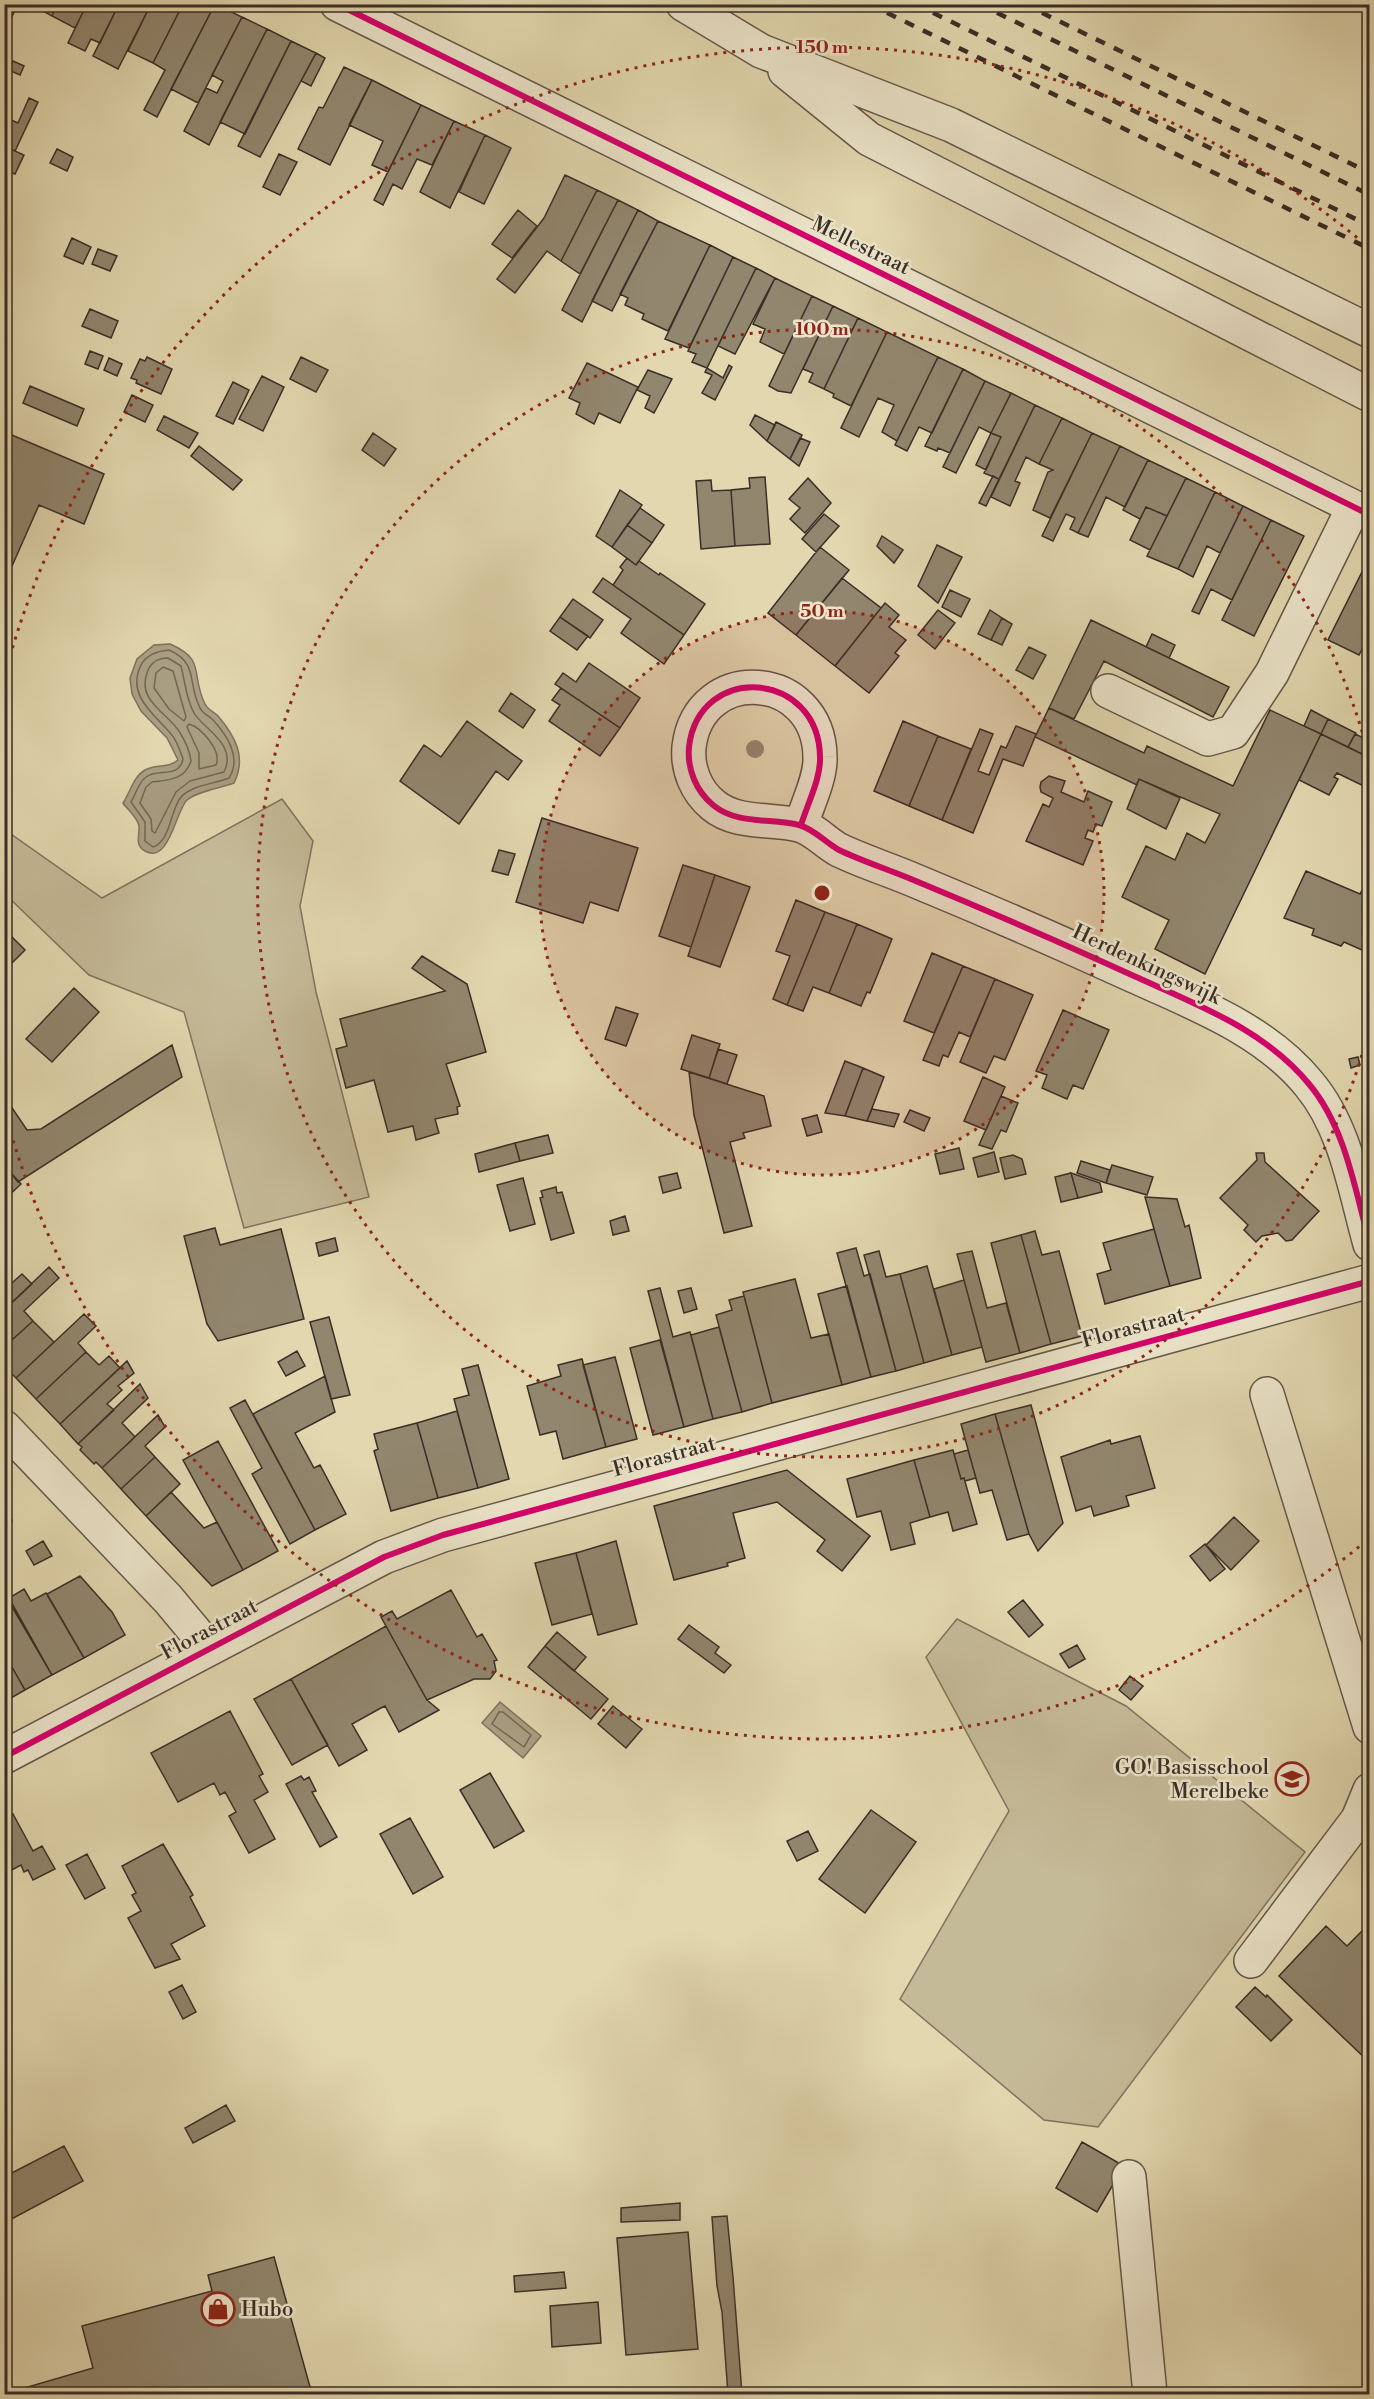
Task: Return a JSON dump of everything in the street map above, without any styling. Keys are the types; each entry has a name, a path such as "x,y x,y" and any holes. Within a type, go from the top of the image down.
{"street":[{"name":"Mellestraat","path":"337,4 1361,512"},
{"path":"683,4 760,51 869,139 1370,395"},
{"path":"760,51 951,124 1370,331"},
{"path":"1108,691 1208,739 1233,732 1272,673 1361,512"},
{"name":"Herdenkingswijk","path":"801,825 821,760 818,733 804,708 782,692 755,686 728,691 705,707 691,731 688,759 696,785 714,806 740,818 801,825 838,849 1044,934 1216,1013 1271,1047 1310,1085 1339,1134 1370,1244"},
{"name":"Florastraat","path":"4,1757 208,1647 384,1557 443,1535 1370,1281"},
{"path":"1268,1394 1370,1727"},
{"path":"4,1427 168,1599 208,1647"},
{"path":"1251,1961 1358,1819 1370,1790"},
{"path":"1129,2177 1150,2394"}],"shaded area":[{"path":"282,799 313,841 300,906 316,992 369,1197 244,1228 184,1012 89,975 5,894 5,830 102,898"},
{"path":"957,1619 1126,1706 1305,1852 1098,2127 1044,2120 900,1999 1009,1811 926,1657"}],"water":[{"path":"170,644 182,650 193,662 205,704 230,731 237,747 239,764 234,783 203,792 187,800 166,844 153,853 145,851 140,846 138,823 123,803 141,773 149,768 170,765 178,760 167,738 141,711 132,694 130,678 137,659 154,645"},
{"path":"500,1702 541,1736 523,1758 482,1723"}],"building":[{"path":"4,4 18,4 7,27 4,26"},
{"path":"41,4 58,4 52,16 39,9"},
{"path":"58,4 87,4 75,28 52,16"},
{"path":"87,4 119,4 100,43 91,39 85,51 68,43"},
{"path":"119,4 151,4 118,69 93,56"},
{"path":"151,4 183,4 153,63 128,51"},
{"path":"183,4 215,4 157,117 144,110 165,70 153,63"},
{"path":"215,4 242,17 198,103 171,89"},
{"path":"242,17 267,29 209,145 184,131 206,88 217,93 223,81 212,75"},
{"path":"267,29 291,41 245,134 220,122"},
{"path":"291,41 316,53 260,157 238,146"},
{"path":"316,53 325,58 311,86 301,81"},
{"path":"13,61 24,66 20,75 9,70"},
{"path":"344,67 372,80 330,165 298,149 319,107 323,108"},
{"path":"372,80 421,105 388,172 372,165 383,141 349,125"},
{"path":"29,98 38,102 15,151 4,146 4,117 18,123"},
{"path":"421,105 454,121 432,165 417,159 402,189 393,184 383,205 374,200"},
{"path":"454,121 485,135 450,208 420,192"},
{"path":"485,135 511,148 484,204 459,192"},
{"path":"4,146 24,155 15,174 4,170"},
{"path":"57,149 73,157 67,171 50,163"},
{"path":"279,154 297,162 280,195 263,187"},
{"path":"565,175 597,190 561,261 547,251 515,293 497,279 544,218"},
{"path":"597,190 618,200 580,274 561,261"},
{"path":"618,200 638,210 582,322 562,310"},
{"path":"518,210 537,226 512,258 492,244"},
{"path":"638,210 658,221 612,311 592,301"},
{"path":"658,221 710,245 668,331 642,319 644,314 625,305 628,298 620,294"},
{"path":"72,238 91,247 83,264 64,256"},
{"path":"710,245 733,257 689,348 665,339"},
{"path":"98,249 117,256 110,271 92,264"},
{"path":"733,257 756,268 707,368 692,362 696,354 688,351"},
{"path":"756,268 775,278 735,354 718,346"},
{"path":"775,278 812,296 784,354 760,342 765,329 753,324"},
{"path":"812,296 833,306 791,393 778,391 769,386"},
{"path":"833,306 858,318 824,389 809,382 813,373 803,369"},
{"path":"90,309 118,321 111,338 82,326"},
{"path":"858,318 887,332 851,406 833,397 834,394 824,389"},
{"path":"887,332 938,357 897,441 882,432 894,405 878,398 859,437 841,428"},
{"path":"90,351 103,356 98,369 85,364"},
{"path":"147,357 172,369 161,394 136,383 137,380 131,378 140,359 145,361"},
{"path":"301,357 328,370 316,392 290,379"},
{"path":"938,357 963,369 932,433 919,427 907,451 895,445"},
{"path":"109,358 122,364 117,376 104,370"},
{"path":"587,363 638,387 620,423 599,413 594,424 576,414 580,403 569,398"},
{"path":"729,365 732,367 715,400 702,393 712,375 705,372 707,368 723,378"},
{"path":"963,369 985,381 950,453 938,448 937,451 925,446"},
{"path":"648,370 672,379 654,413 645,408 650,396 637,390"},
{"path":"262,376 284,387 263,431 239,419"},
{"path":"985,381 1011,393 991,433 979,427 956,473 943,467"},
{"path":"233,382 249,390 233,424 216,416"},
{"path":"30,386 84,409 77,426 23,403"},
{"path":"1011,393 1035,405 999,479 984,473 1001,437 991,433"},
{"path":"132,395 153,405 145,422 124,412"},
{"path":"1035,405 1062,418 1039,464 1026,457 1015,481 1020,483 1010,506 991,497"},
{"path":"755,415 775,425 767,441 750,425"},
{"path":"164,416 198,433 189,448 157,430"},
{"path":"1062,418 1092,433 1050,518 1033,510 1048,472 1053,470 1039,464"},
{"path":"776,422 802,435 790,459 767,441"},
{"path":"7,433 104,474 84,524 39,505 12,566 4,563 4,439"},
{"path":"373,433 396,449 384,466 362,450"},
{"path":"991,433 1001,437 986,470 976,465"},
{"path":"1092,433 1120,446 1078,533 1070,529 1075,518 1066,514 1053,541 1042,536"},
{"path":"800,438 810,442 799,466 790,459"},
{"path":"199,446 242,480 233,490 191,456"},
{"path":"1120,446 1148,460 1125,507 1106,497 1088,537 1078,533"},
{"path":"1148,460 1186,478 1167,516 1146,507 1140,519 1123,510"},
{"path":"993,476 999,479 986,506 979,503"},
{"path":"765,477 770,544 735,546 731,490 750,488 749,478"},
{"path":"808,478 831,503 805,533 790,519 800,508 789,499"},
{"path":"1186,478 1215,492 1178,569 1147,556"},
{"path":"711,480 712,491 731,490 735,546 701,549 696,481"},
{"path":"620,490 642,505 612,547 596,536"},
{"path":"1215,492 1243,506 1220,553 1207,546 1193,577 1178,569"},
{"path":"1243,506 1271,520 1232,600 1211,589 1199,614 1192,611"},
{"path":"1146,507 1167,516 1150,550 1130,540"},
{"path":"640,508 664,525 652,543 627,525"},
{"path":"824,514 839,526 816,552 802,539"},
{"path":"1271,520 1304,536 1254,636 1222,620"},
{"path":"627,525 652,543 636,565 612,547"},
{"path":"882,536 903,550 894,563 877,546"},
{"path":"937,545 962,557 938,603 918,586"},
{"path":"820,547 849,570 796,635 768,613"},
{"path":"627,558 636,565 639,561 659,575 660,573 705,604 684,635 613,585 623,570 620,567"},
{"path":"1370,570 1370,634 1359,655 1328,640 1362,572"},
{"path":"603,578 684,635 664,664 621,633 631,619 593,592"},
{"path":"842,578 881,608 835,666 796,635"},
{"path":"950,590 970,599 961,617 942,607"},
{"path":"573,599 603,620 590,638 560,617"},
{"path":"885,603 899,615 889,627 906,640 895,653 899,656 869,693 835,666"},
{"path":"938,610 955,623 935,649 918,635"},
{"path":"990,610 1002,618 991,640 978,634"},
{"path":"560,617 588,636 577,650 550,631"},
{"path":"1002,618 1012,624 1002,645 991,640"},
{"path":"1091,620 1229,687 1213,717 1104,661 1074,719 1049,708"},
{"path":"1152,634 1175,645 1169,658 1146,647"},
{"path":"1029,647 1046,655 1033,679 1016,670"},
{"path":"589,663 640,698 620,728 555,684 563,673 576,682"},
{"path":"561,688 620,728 600,756 549,721 560,705 552,700"},
{"path":"511,693 535,710 523,728 499,711"},
{"path":"1049,708 1144,753 1147,746 1233,786 1270,710 1321,734 1205,974 1155,949 1169,920 1122,897 1146,846 1175,860 1187,833 1205,843 1220,814 1139,779 1137,785 1035,737"},
{"path":"1311,710 1328,719 1321,734 1304,726"},
{"path":"1328,719 1356,733 1348,747 1321,734"},
{"path":"467,721 522,761 508,780 496,771 459,824 400,781 424,745 441,757"},
{"path":"903,721 938,736 909,806 874,791"},
{"path":"1016,726 1036,734 1035,737 1023,766 1003,759 973,833 942,820 980,729 993,734 978,771 989,775 1001,746 1006,748"},
{"path":"1321,734 1370,758 1370,789 1337,773 1334,777 1338,779 1329,795 1299,780"},
{"path":"1355,734 1370,741 1370,758 1348,747"},
{"path":"938,736 971,749 942,820 909,806"},
{"path":"1049,776 1065,781 1061,792 1084,802 1088,791 1112,802 1102,826 1096,824 1093,832 1088,830 1085,838 1093,841 1083,865 1026,841 1043,804 1049,807 1053,798 1041,792 1040,787 1041,782"},
{"path":"1139,779 1180,798 1166,829 1127,809"},
{"path":"542,818 638,848 618,911 590,902 583,923 516,902"},
{"path":"499,850 515,854 508,875 492,871"},
{"path":"683,865 715,875 691,947 659,936"},
{"path":"1306,871 1360,894 1367,882 1370,883 1370,933 1362,950 1344,942 1341,946 1312,935 1314,929 1284,918"},
{"path":"715,875 750,887 720,967 688,956"},
{"path":"796,900 825,912 787,1005 773,999 790,956 776,951"},
{"path":"825,912 857,924 829,993 813,987 803,1011 787,1005"},
{"path":"857,924 892,939 870,993 867,992 861,1006 829,993"},
{"path":"4,929 25,950 4,971"},
{"path":"932,953 963,966 934,1033 904,1021"},
{"path":"422,956 467,984 486,1052 446,1064 460,1106 457,1107 458,1114 435,1119 439,1133 416,1140 413,1126 388,1132 374,1080 346,1088 336,1049 347,1046 340,1019 445,991 412,968"},
{"path":"963,966 995,979 970,1037 959,1032 948,1057 943,1055 939,1066 923,1060"},
{"path":"995,979 1033,995 1005,1060 994,1056 986,1073 960,1062"},
{"path":"74,988 99,1012 52,1062 26,1039"},
{"path":"616,1007 638,1014 626,1046 605,1039"},
{"path":"1063,1010 1109,1030 1083,1089 1073,1085 1067,1099 1042,1088 1047,1075 1036,1071"},
{"path":"692,1035 720,1044 709,1078 681,1069"},
{"path":"172,1045 182,1077 18,1182 10,1172 4,1153 4,1096 27,1130 41,1129"},
{"path":"718,1049 737,1055 727,1084 709,1078"},
{"path":"1358,1057 1360,1065 1351,1068 1349,1059"},
{"path":"845,1061 863,1068 845,1116 825,1113"},
{"path":"863,1068 884,1077 867,1121 845,1116"},
{"path":"689,1072 764,1096 771,1126 743,1133 745,1138 730,1142 752,1226 724,1233 694,1115"},
{"path":"983,1077 1005,1087 986,1130 964,1121"},
{"path":"1001,1096 1018,1103 1006,1132 1001,1130 992,1149 979,1145"},
{"path":"872,1109 899,1114 894,1127 867,1121"},
{"path":"910,1110 930,1118 924,1131 904,1122"},
{"path":"817,1115 822,1132 807,1136 802,1119"},
{"path":"548,1135 553,1153 520,1161 515,1143"},
{"path":"515,1143 520,1161 479,1172 475,1154"},
{"path":"959,1148 964,1169 940,1174 935,1154"},
{"path":"994,1152 999,1172 978,1177 973,1158"},
{"path":"1256,1153 1264,1153 1265,1162 1319,1211 1292,1240 1286,1241 1278,1233 1262,1236 1256,1242 1244,1230 1248,1225 1220,1198 1257,1160"},
{"path":"1013,1155 1022,1159 1026,1174 1005,1179 1000,1158"},
{"path":"1081,1161 1110,1170 1106,1183 1077,1173"},
{"path":"1112,1165 1153,1177 1147,1195 1106,1183"},
{"path":"10,1172 21,1184 4,1200 4,1177"},
{"path":"677,1173 681,1188 663,1193 659,1177"},
{"path":"1071,1173 1100,1183 1102,1192 1078,1198"},
{"path":"1071,1173 1078,1198 1061,1202 1055,1177"},
{"path":"523,1178 535,1224 510,1231 497,1185"},
{"path":"556,1187 557,1193 562,1192 574,1233 551,1240 540,1198 543,1197 541,1191"},
{"path":"1145,1197 1177,1199 1185,1227 1189,1225 1201,1278 1170,1286"},
{"path":"625,1216 629,1231 613,1235 610,1221"},
{"path":"215,1228 220,1245 281,1229 304,1319 218,1341 207,1324 184,1236"},
{"path":"1154,1229 1170,1286 1105,1304 1097,1274 1111,1270 1103,1243"},
{"path":"1035,1231 1042,1255 1059,1251 1082,1336 1051,1344 1021,1235"},
{"path":"1021,1235 1051,1344 1020,1353 991,1243"},
{"path":"335,1238 338,1251 319,1256 316,1243"},
{"path":"856,1248 864,1276 870,1274 896,1371 871,1377 837,1253"},
{"path":"879,1251 886,1277 900,1274 924,1363 896,1371 864,1255"},
{"path":"972,1251 987,1308 1006,1303 1020,1353 986,1362 957,1254"},
{"path":"927,1266 952,1355 924,1363 900,1274"},
{"path":"49,1267 59,1278 24,1311 33,1321 4,1347 4,1310"},
{"path":"22,1274 32,1284 4,1310 4,1290"},
{"path":"795,1279 811,1338 829,1334 842,1385 772,1403 743,1292"},
{"path":"964,1280 982,1347 952,1355 934,1289"},
{"path":"847,1286 871,1377 842,1385 818,1294"},
{"path":"660,1288 673,1337 690,1332 713,1419 684,1427 648,1291"},
{"path":"691,1288 697,1309 684,1313 678,1291"},
{"path":"744,1296 772,1403 742,1412 716,1315 732,1310 729,1300"},
{"path":"84,1314 96,1326 78,1343 86,1352 36,1399 16,1378"},
{"path":"329,1317 350,1395 331,1399 310,1322"},
{"path":"33,1321 54,1342 16,1378 4,1366 4,1347"},
{"path":"719,1327 742,1412 713,1419 691,1335"},
{"path":"660,1340 684,1427 653,1435 630,1348"},
{"path":"297,1351 305,1366 286,1376 278,1362"},
{"path":"86,1352 99,1365 109,1356 120,1368 60,1424 36,1399"},
{"path":"615,1357 637,1439 606,1447 583,1365"},
{"path":"582,1359 606,1447 563,1459 556,1431 540,1435 527,1386 561,1376 558,1365"},
{"path":"127,1361 134,1373 118,1386 122,1390 107,1404 114,1410 78,1444 60,1424"},
{"path":"478,1365 509,1479 478,1488 454,1399 469,1395 462,1369"},
{"path":"325,1376 335,1412 295,1433 314,1468 320,1465 346,1514 315,1530 253,1414"},
{"path":"140,1384 148,1398 122,1423 135,1437 102,1468 96,1462 94,1464 80,1450 82,1447 78,1444"},
{"path":"245,1400 315,1530 290,1544 252,1474 262,1468 230,1408"},
{"path":"1031,1405 1063,1523 1038,1551 1029,1534 995,1414"},
{"path":"457,1411 478,1488 438,1498 417,1423"},
{"path":"995,1414 1029,1534 1007,1540 992,1490 980,1493 961,1424"},
{"path":"158,1415 165,1427 145,1446 155,1457 121,1489 102,1468"},
{"path":"417,1423 438,1498 391,1511 374,1451 378,1449 374,1434"},
{"path":"1140,1436 1155,1488 1126,1496 1129,1506 1094,1516 1091,1506 1076,1511 1061,1457 1110,1440 1111,1444"},
{"path":"218,1441 278,1551 243,1570 183,1460"},
{"path":"953,1450 961,1479 964,1478 977,1524 953,1531 948,1512 930,1517 914,1460"},
{"path":"968,1450 976,1478 965,1481 964,1478 961,1479 954,1454"},
{"path":"155,1457 180,1484 146,1516 121,1489"},
{"path":"914,1460 930,1517 910,1523 915,1544 891,1550 881,1511 857,1517 847,1479"},
{"path":"787,1470 870,1536 842,1571 817,1551 825,1540 777,1502 733,1513 745,1558 727,1563 728,1566 674,1580 654,1506"},
{"path":"171,1492 204,1528 217,1522 243,1570 212,1586 146,1516"},
{"path":"1234,1517 1259,1541 1231,1570 1206,1545"},
{"path":"12,1520 4,1560 4,1525"},
{"path":"43,1541 52,1556 34,1565 26,1551"},
{"path":"616,1541 637,1624 598,1635 576,1553"},
{"path":"1205,1544 1225,1569 1210,1581 1190,1556"},
{"path":"576,1553 592,1614 552,1625 535,1563"},
{"path":"80,1576 112,1612 125,1635 84,1658 47,1594"},
{"path":"24,1589 31,1601 46,1593 84,1658 52,1675 9,1598"},
{"path":"451,1590 477,1637 482,1634 497,1660 494,1661 496,1671 490,1679 474,1679 427,1700 381,1617 392,1611 397,1619"},
{"path":"4,1593 52,1675 25,1690 4,1653 4,1645 10,1642 4,1633"},
{"path":"1023,1600 1043,1625 1029,1637 1008,1612"},
{"path":"689,1625 719,1647 715,1653 731,1665 724,1673 678,1639"},
{"path":"386,1626 427,1700 439,1710 399,1732 385,1706 352,1724 367,1750 339,1766 291,1679"},
{"path":"557,1632 586,1657 574,1671 545,1646"},
{"path":"1077,1645 1085,1659 1069,1668 1060,1654"},
{"path":"545,1646 608,1699 591,1719 528,1667"},
{"path":"4,1653 25,1690 4,1702"},
{"path":"1130,1676 1143,1686 1131,1700 1119,1690"},
{"path":"291,1679 328,1745 292,1765 254,1699"},
{"path":"613,1706 642,1729 626,1748 598,1724"},
{"path":"230,1711 263,1774 259,1776 268,1792 254,1800 275,1839 249,1853 229,1816 236,1812 225,1792 220,1795 214,1783 178,1802 151,1753"},
{"path":"490,1773 524,1831 494,1848 460,1790"},
{"path":"301,1776 304,1780 309,1777 316,1791 312,1792 337,1837 320,1847 286,1784"},
{"path":"871,1810 916,1842 865,1913 819,1879"},
{"path":"13,1814 33,1851 42,1846 55,1869 33,1880 28,1870 24,1872 21,1865 4,1874 4,1819"},
{"path":"410,1818 443,1877 413,1894 380,1834"},
{"path":"808,1831 818,1851 797,1861 787,1841"},
{"path":"163,1844 193,1895 190,1897 205,1926 171,1944 180,1959 155,1968 128,1918 141,1911 132,1895 136,1893 122,1866"},
{"path":"87,1854 105,1888 85,1899 66,1865"},
{"path":"1370,1923 1370,2063 1279,1976 1326,1926 1347,1946"},
{"path":"182,1985 196,2012 183,2019 169,1992"},
{"path":"1255,1987 1266,1997 1267,1995 1292,2020 1271,2041 1236,2007"},
{"path":"226,2105 235,2121 193,2143 185,2128"},
{"path":"1082,2142 1124,2166 1097,2212 1056,2188"},
{"path":"64,2146 83,2181 4,2223 4,2177"},
{"path":"680,2203 680,2220 621,2222 621,2208"},
{"path":"727,2216 742,2394 728,2394 722,2312 717,2286 712,2217"},
{"path":"688,2232 698,2349 626,2355 617,2238"},
{"name":"Hubo","path":"274,2257 312,2394 4,2394 93,2368 82,2326 212,2291 208,2275"},
{"path":"564,2272 566,2288 515,2292 514,2276"},
{"path":"598,2302 601,2343 552,2347 550,2306"},
{"path":"885,2390 885,2394 834,2393"}],"railway":[{"path":"869,4 1370,249"},
{"path":"915,4 1370,226"},
{"path":"979,4 1370,195"},
{"path":"1024,4 1370,173"}],"cycle path":[{"path":"337,4 1370,515"},
{"path":"801,825 820,765 814,728 801,707 781,693 758,688 735,690 714,700 697,719 689,755 691,771 697,786 707,799 722,811 743,818 804,827 848,854 1023,926 1205,1008 1251,1033 1272,1048 1309,1084 1322,1101 1332,1120 1348,1161 1370,1244"},
{"path":"4,1757 384,1557 443,1535 1370,1281"}],"place":[{"name":"GO! Basisschool Merelbeke","path":"1292,1779"},
{"name":"Hubo","path":"218,2309"}]}
